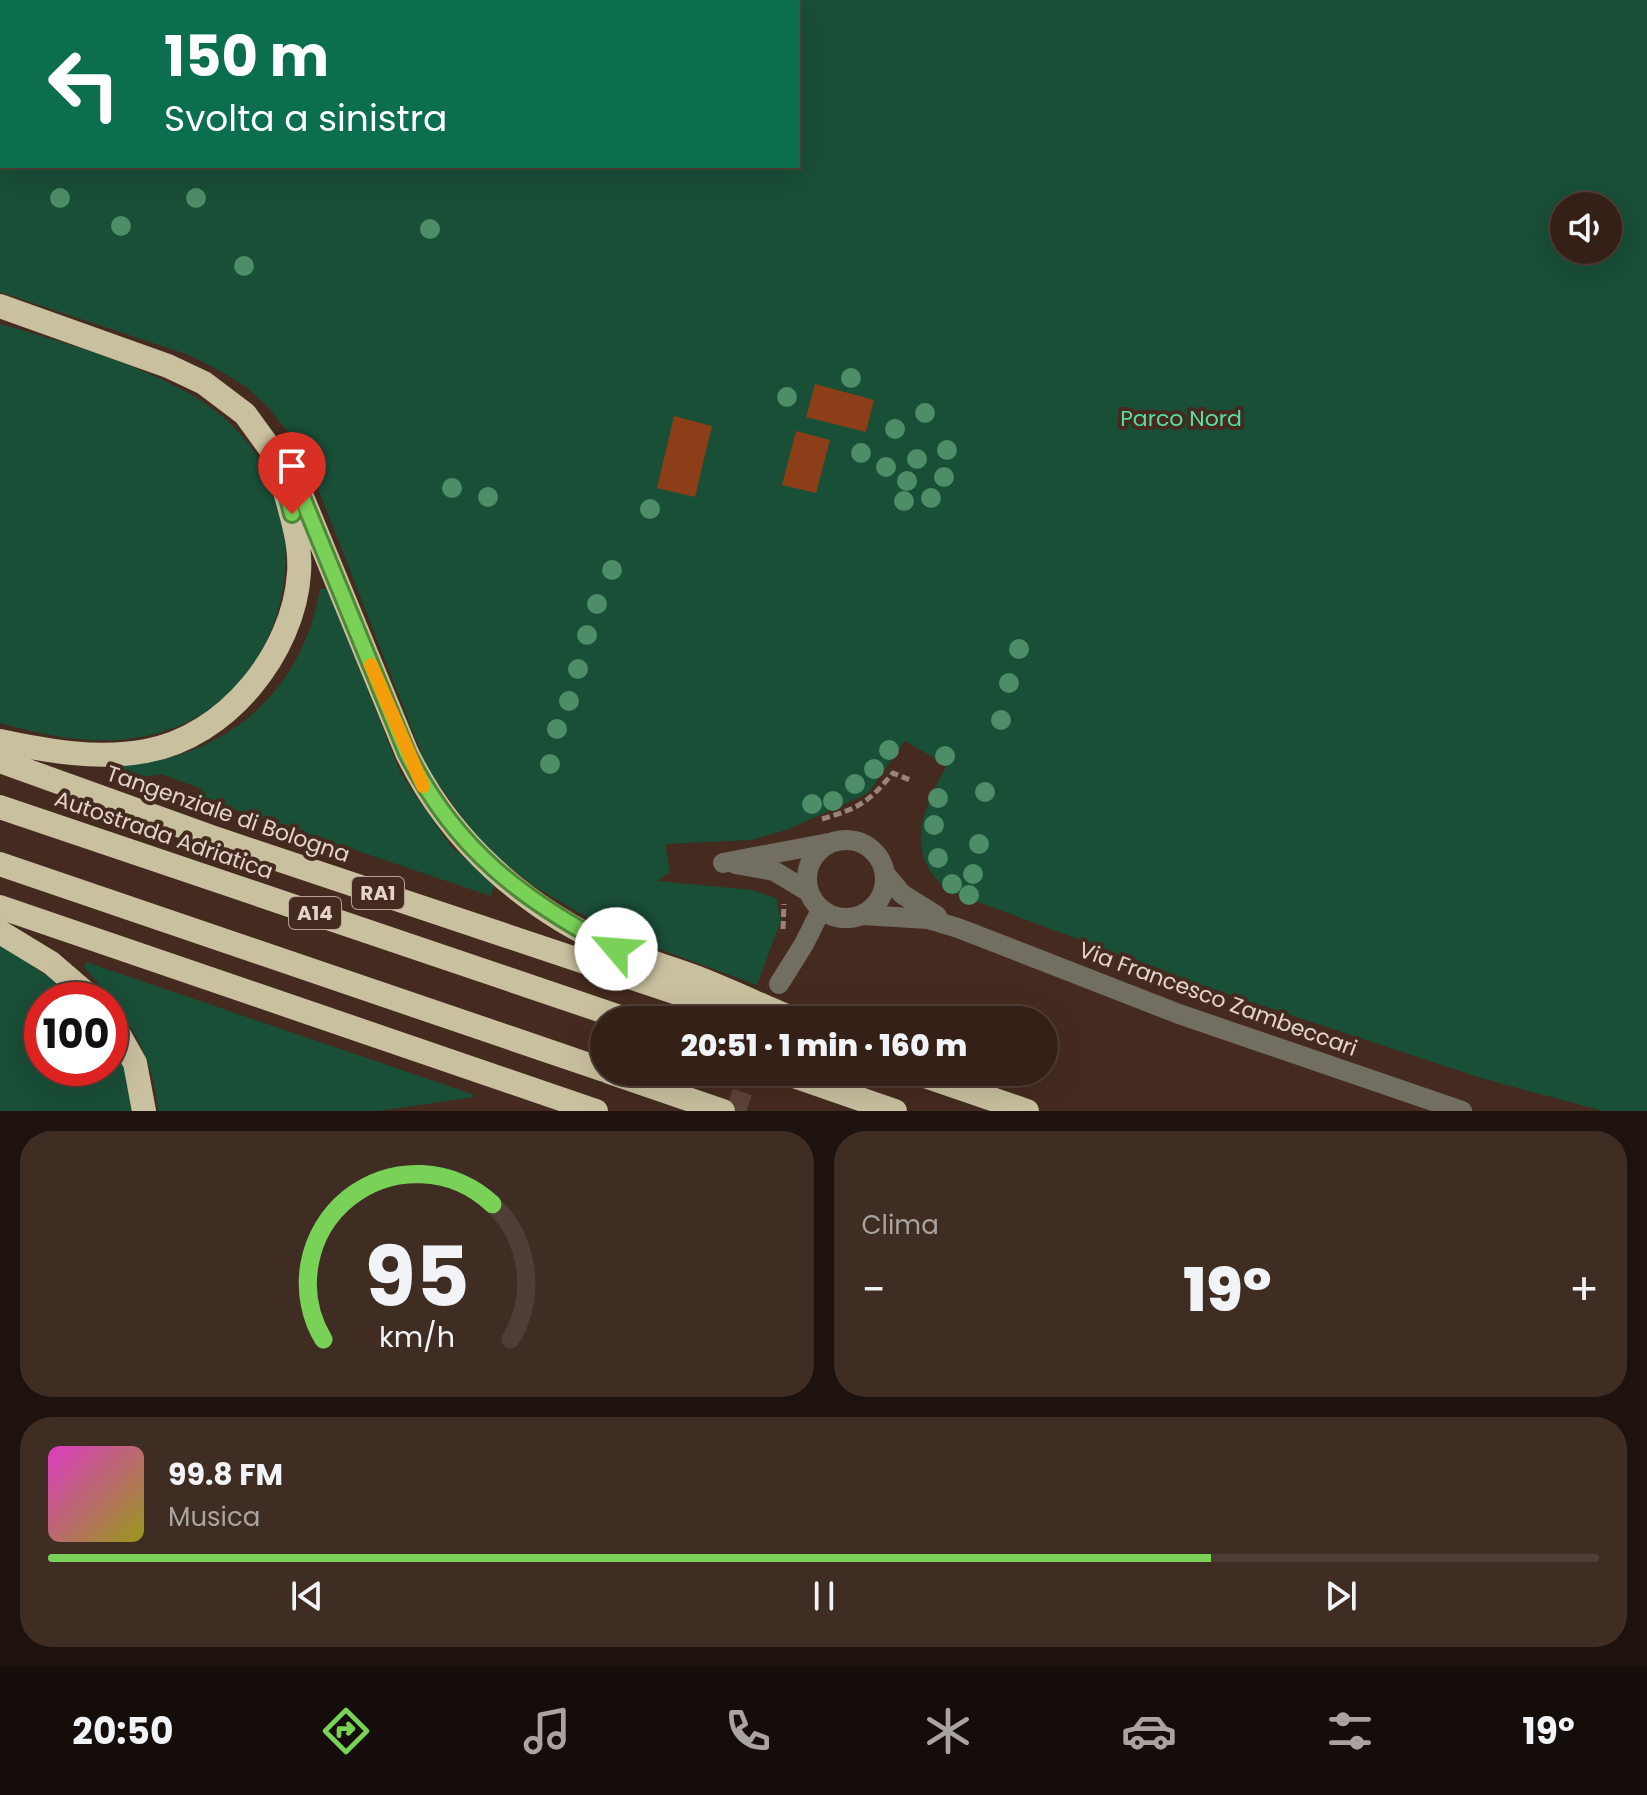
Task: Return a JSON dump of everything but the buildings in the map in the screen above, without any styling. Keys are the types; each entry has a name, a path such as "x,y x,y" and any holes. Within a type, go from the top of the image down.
{"highway":[{"path":"1,307 150,359 204,383 245,414 298,487 419,779 448,823 476,855 561,920 588,935 616,949 695,977 763,1006"},
{"path":"0,741 96,755 149,751 188,737 237,701 256,679 282,638 298,588 298,550 280,465"},
{"name":"Tangenziale di Bologna","path":"0,761 217,839 716,1006"},
{"name":"Autostrada Adriatica","path":"0,807 590,1007"},
{"name":"A14","path":"0,864 590,1065"},
{"path":"0,907 596,1111"},
{"path":"0,932 51,963 73,982"},
{"path":"128,1051 135,1063 144,1111"},
{"name":"A14","path":"650,1086 723,1111"},
{"path":"823,1086 895,1111"},
{"path":"955,1086 1027,1111"}],"street":[{"path":"849,840 866,844 882,861 886,875 902,894 958,928 928,919 863,915 848,919 832,916 774,871 723,863 849,840"},
{"path":"779,984 804,944 815,901 807,875 811,860 829,843"},
{"path":"863,915 879,902 886,875"},
{"name":"Via Francesco Zambeccari","path":"958,928 1179,1014 1462,1111"}],"path":[{"path":"780,897 784,904 784,925 780,938"}],"green space":[{"name":"Parco Nord","path":"800,0 1647,0 1647,1111 1603,1111 1481,1078 1209,988 949,891 934,877 925,862 921,846 925,814 947,765 905,741 868,793 789,829 752,840 665,844 670,872 657,881 752,890 776,898 781,920 757,985 610,931 534,886 502,861 473,832 428,770 310,468 292,437 268,407 245,386 189,355 0,292 0,168 800,168"},
{"path":"0,324 117,361 176,386 201,401 223,417 255,453 276,495 285,540 283,587 271,631 248,672 215,705 173,728 130,739 86,740 43,734 0,723"},
{"path":"327,588 401,774 450,845 494,885 491,896 198,797 202,789 161,774 134,779 112,769 179,755 207,744 255,712 290,670 313,618 320,589"},
{"path":"0,943 55,982 24,982 24,1086 128,1084 133,1111 0,1111"},
{"path":"86,962 474,1097 378,1111 158,1111 150,1070 128,1023 128,982 97,982 84,967"}],"tunnel":[{"path":"736,1111 744,1086"}],"slow traffic":[{"path":"371,665 423,786"}],"route":[{"path":"292,514 280,465 298,487 407,753 425,791 448,823 476,855 508,882 561,920 616,949"}]}
